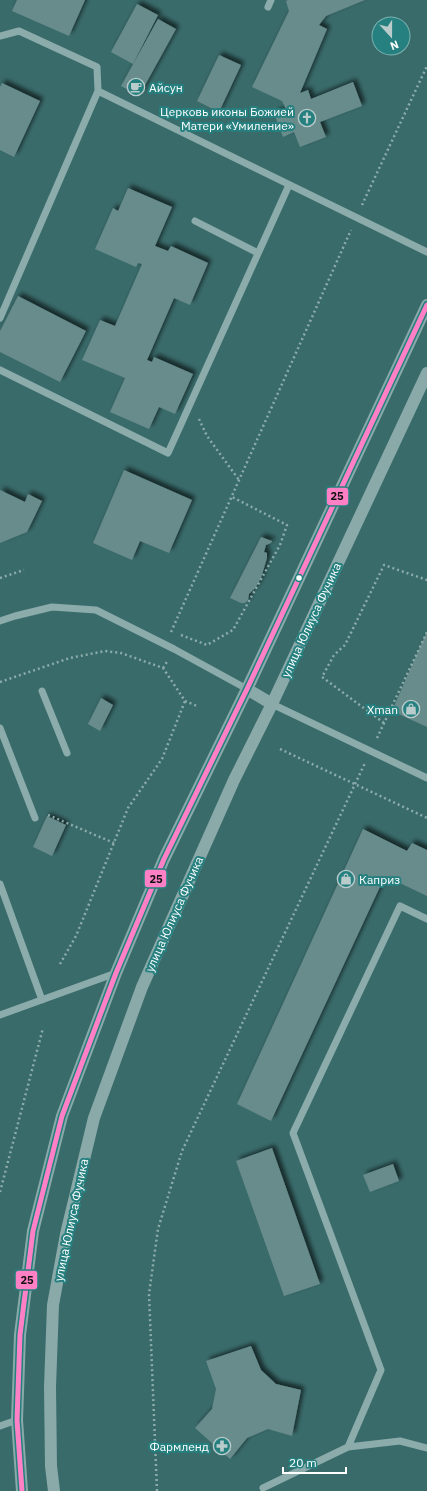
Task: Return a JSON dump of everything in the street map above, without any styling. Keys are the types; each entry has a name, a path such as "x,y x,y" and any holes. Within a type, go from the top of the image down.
{"main road":[{"path":"22,1491 17,1420 20,1335 33,1231 62,1116 116,973 164,859 246,690 427,305"},
{"name":"улица Юлиуса Фучика","path":"54,1491 51,1466 50,1387 53,1305 66,1234 94,1118 142,987 234,780 272,704 427,373"},
{"path":"246,690 272,704"}],"street":[{"path":"0,36 19,31 97,67 98,91 0,318"},
{"path":"98,91 427,252"},
{"path":"0,370 168,453 289,185"},
{"path":"195,221 258,253"},
{"path":"0,621 52,607 96,610 174,649 246,690"},
{"path":"42,691 67,753"},
{"path":"272,704 427,778"},
{"path":"0,728 35,818"},
{"path":"0,884 42,1000"},
{"path":"348,1447 381,1370 293,1133 400,906 427,920"},
{"path":"0,1015 116,973"},
{"path":"0,1426 17,1420"},
{"path":"256,1491 264,1489 348,1447 400,1441 427,1448"}],"path":[{"path":"163,668 174,649 169,638 357,218 427,66"},
{"path":"190,403 207,436 239,480"},
{"path":"179,634 208,645 233,630 280,545 287,525 232,497"},
{"path":"384,723 322,677 334,656 345,645 384,565 427,580"},
{"path":"0,578 24,570"},
{"path":"157,1491 149,1294 158,1229 182,1151 427,632"},
{"path":"0,682 70,658 105,651 121,652 163,668 185,701 197,706"},
{"path":"60,964 76,936 128,808 162,760 185,701"},
{"path":"280,749 356,783 427,818"},
{"path":"45,814 114,843"},
{"path":"0,1192 43,1028"}],"building":[{"path":"17,0 85,0 69,36 12,11"},
{"path":"365,0 326,16 319,25 327,29 300,93 308,90 311,99 353,82 362,106 320,122 326,137 300,147 294,132 283,137 274,113 286,109 282,101 252,87 289,11 286,1"},
{"path":"137,4 158,15 133,64 111,52"},
{"path":"158,19 176,29 139,96 121,86"},
{"path":"219,55 241,65 219,112 197,101"},
{"path":"2,83 40,101 14,157 0,150 0,87"},
{"path":"128,188 172,207 155,246 168,251 171,246 208,263 190,305 174,298 147,360 152,362 154,357 193,374 175,414 159,407 149,429 110,412 125,378 82,360 100,320 115,326 142,264 138,263 136,267 95,249 113,208 118,211"},
{"path":"18,296 86,331 60,382 0,352 0,331"},
{"path":"124,470 192,500 169,553 140,541 132,560 93,543"},
{"path":"0,490 25,502 28,494 42,501 27,532 0,543"},
{"path":"261,537 272,541 266,545 264,552 267,553 267,558 261,578 256,587 249,594 248,600 245,603 241,603 230,598"},
{"path":"427,631 427,727 392,711"},
{"path":"101,698 113,705 100,731 88,724"},
{"path":"47,816 66,825 52,856 33,847"},
{"path":"363,829 407,851 412,843 427,850 427,896 385,876 271,1121 237,1104"},
{"path":"272,1148 320,1284 284,1296 236,1161"},
{"path":"393,1164 399,1181 370,1192 363,1175"},
{"path":"251,1346 261,1370 276,1384 301,1390 292,1436 268,1429 247,1438 230,1459 195,1428 212,1409 216,1389 206,1361"}],"transit line":[{"name":"25","path":"22,1491 17,1420 20,1335 33,1231 62,1116 116,973 164,859 247,689 427,305"}],"place":[{"name":"Айсун","path":"136,87"},
{"name":"Церковь иконы Божией Матери «Умиление»","path":"307,118"},
{"name":"Xman","path":"411,709"},
{"name":"Каприз","path":"346,879"},
{"name":"Фармленд","path":"222,1446"}]}
